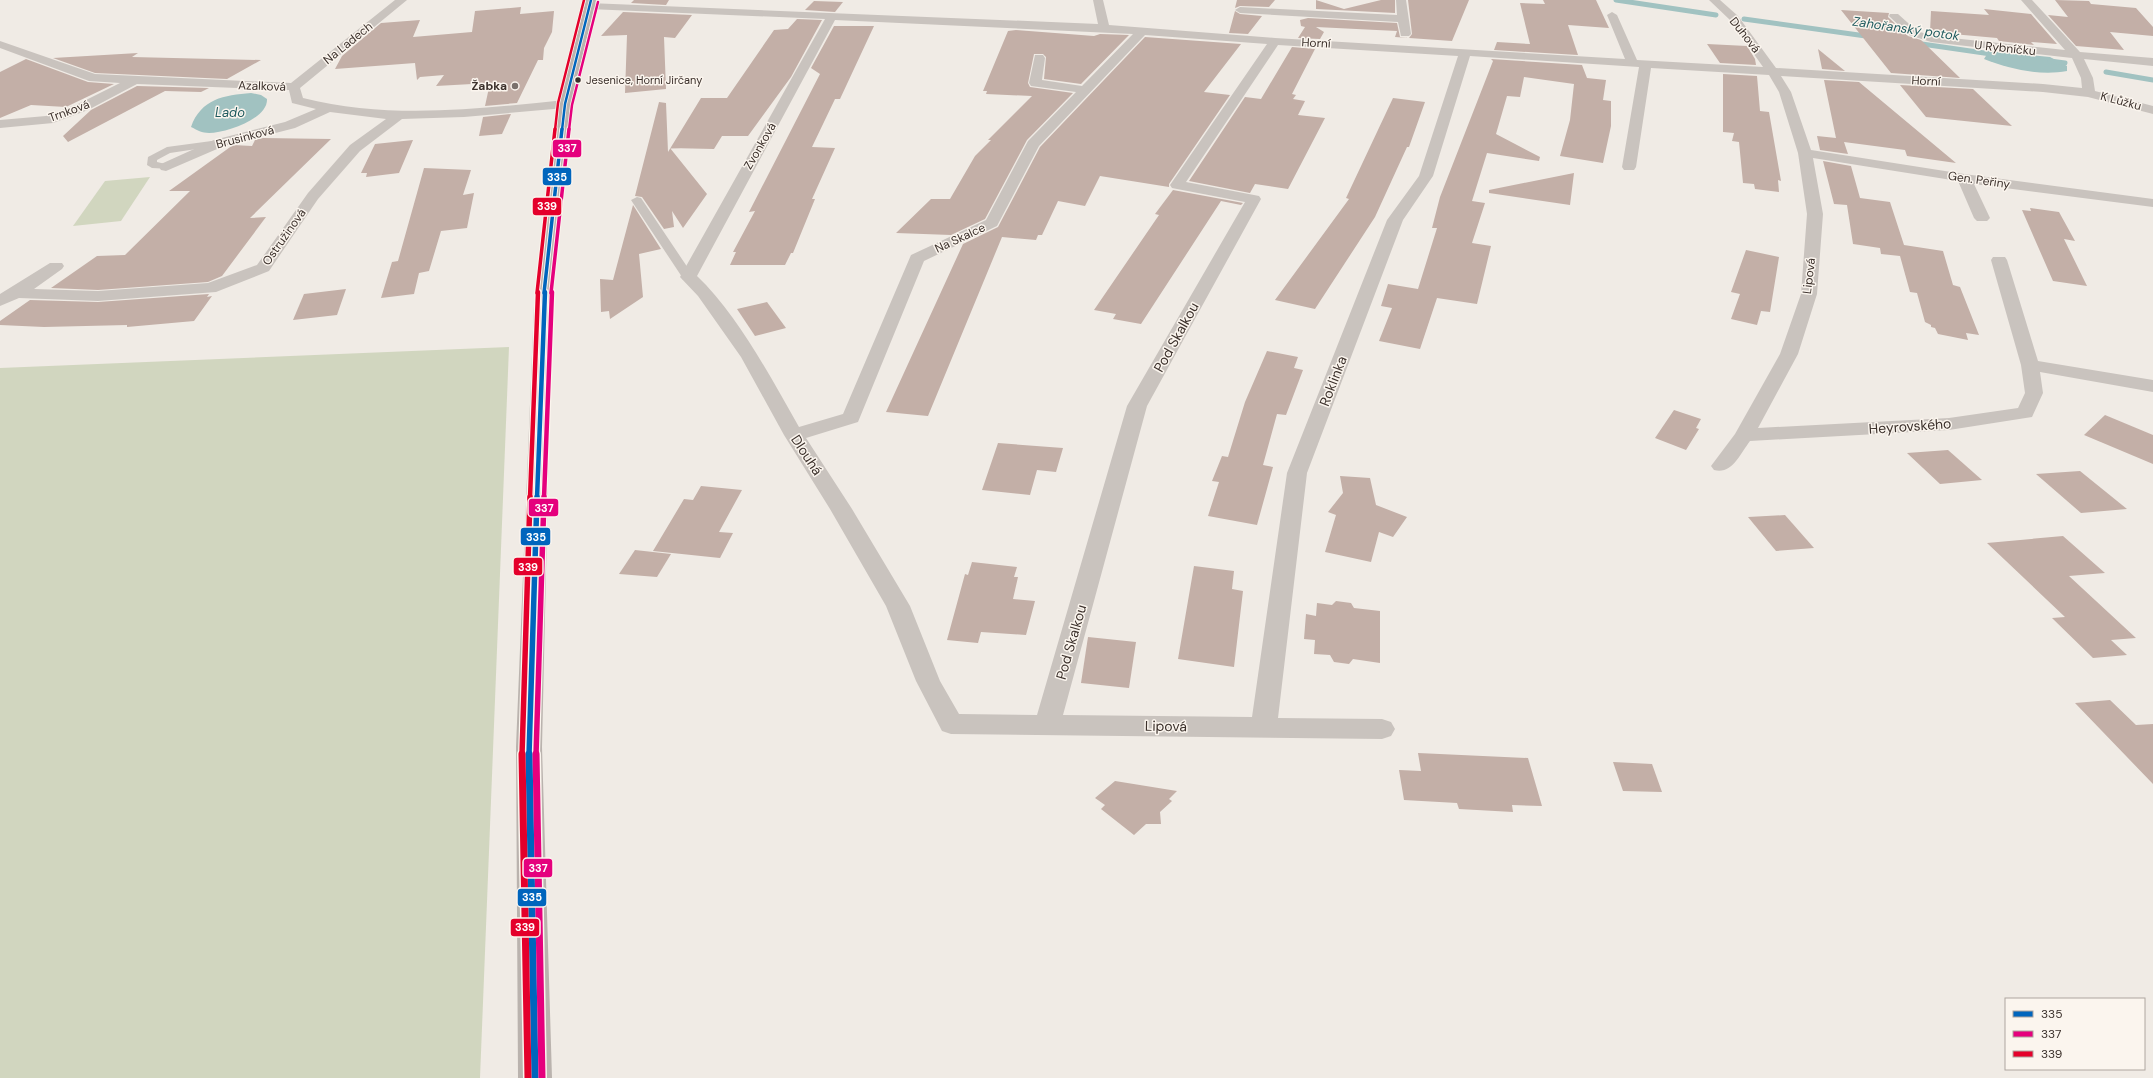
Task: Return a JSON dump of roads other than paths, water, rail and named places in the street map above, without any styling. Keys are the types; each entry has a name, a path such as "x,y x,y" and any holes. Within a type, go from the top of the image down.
{"main road":[{"path":"534,1078 529,739 543,306 565,104 590,3"}],"street":[{"name":"Na Ladech","path":"294,87 402,0"},
{"path":"1098,0 1104,28"},
{"path":"1401,0 1408,49"},
{"name":"Duhová","path":"1714,0 1734,18 1773,72"},
{"path":"2026,0 2076,55 2087,78 2089,93"},
{"name":"Horní","path":"590,3 832,16 1104,28 1275,41 2043,88 2089,93"},
{"path":"1240,10 1403,19"},
{"path":"1612,15 1639,63 1629,167"},
{"name":"Zvonková","path":"688,276 832,16"},
{"name":"U Rybníčku","path":"1894,16 1913,33 1931,39 2076,55"},
{"name":"Na Skalce","path":"794,435 851,418 917,258 992,223 1033,144 1142,31"},
{"name":"Pod Skalkou","path":"1047,725 1137,406 1254,199 1177,185 1275,41"},
{"name":"Azalková","path":"0,44 93,78 133,81 294,87 297,100 326,109 398,116 428,116 565,104"},
{"name":"Roklinka","path":"1264,728 1297,473 1395,220 1426,176 1465,52"},
{"path":"2076,55 2153,62"},
{"path":"1039,58 1035,83 1086,90"},
{"name":"Lipová","path":"1721,466 1744,435 1789,354 1808,294 1815,214 1805,153 1785,92 1773,72"},
{"name":"Trnková","path":"0,124 48,120 83,107 133,81"},
{"name":"K Lůžku","path":"2089,93 2153,110"},
{"name":"Brusinková","path":"166,167 219,143 290,125 326,109"},
{"name":"Ostružinová","path":"16,293 98,296 210,288 263,268 312,196 355,148 398,116"},
{"name":"Gen. Peřiny","path":"1805,153 1964,178 2153,203"},
{"path":"1964,178 1982,218"},
{"name":"Heyrovského","path":"1744,435 1949,424 2025,413 2034,393 2030,365 1999,260"},
{"name":"Ostružinová","path":"0,301 16,293 56,266"},
{"name":"Dlouhá","path":"688,276 704,292 750,357 794,435 842,509 898,606 928,681 951,724"},
{"path":"2030,365 2153,386"},
{"name":"Lipová","path":"951,724 1382,729"}],"lane":[{"name":"Dlouhá","path":"637,200 688,276"}],"water":[{"path":"1989,51 2050,57 2067,66 2067,71 2046,73 2014,69 1984,59"},
{"name":"Lado","path":"251,93 261,95 267,99 261,113 254,119 235,128 209,133 191,127 195,118 207,104 223,97"}],"waterway":[{"name":"Zahořanský potok","path":"1616,0 1716,15"},
{"name":"Zahořanský potok","path":"1744,19 1873,37"},
{"name":"Zahořanský potok","path":"1915,43 1998,55"},
{"name":"Zahořanský potok","path":"2050,61 2065,63"},
{"name":"Zahořanský potok","path":"2106,72 2153,80"}],"place":[{"name":"Jesenice, Horní Jirčany","path":"578,80"},
{"name":"Žabka","path":"515,86"}]}
